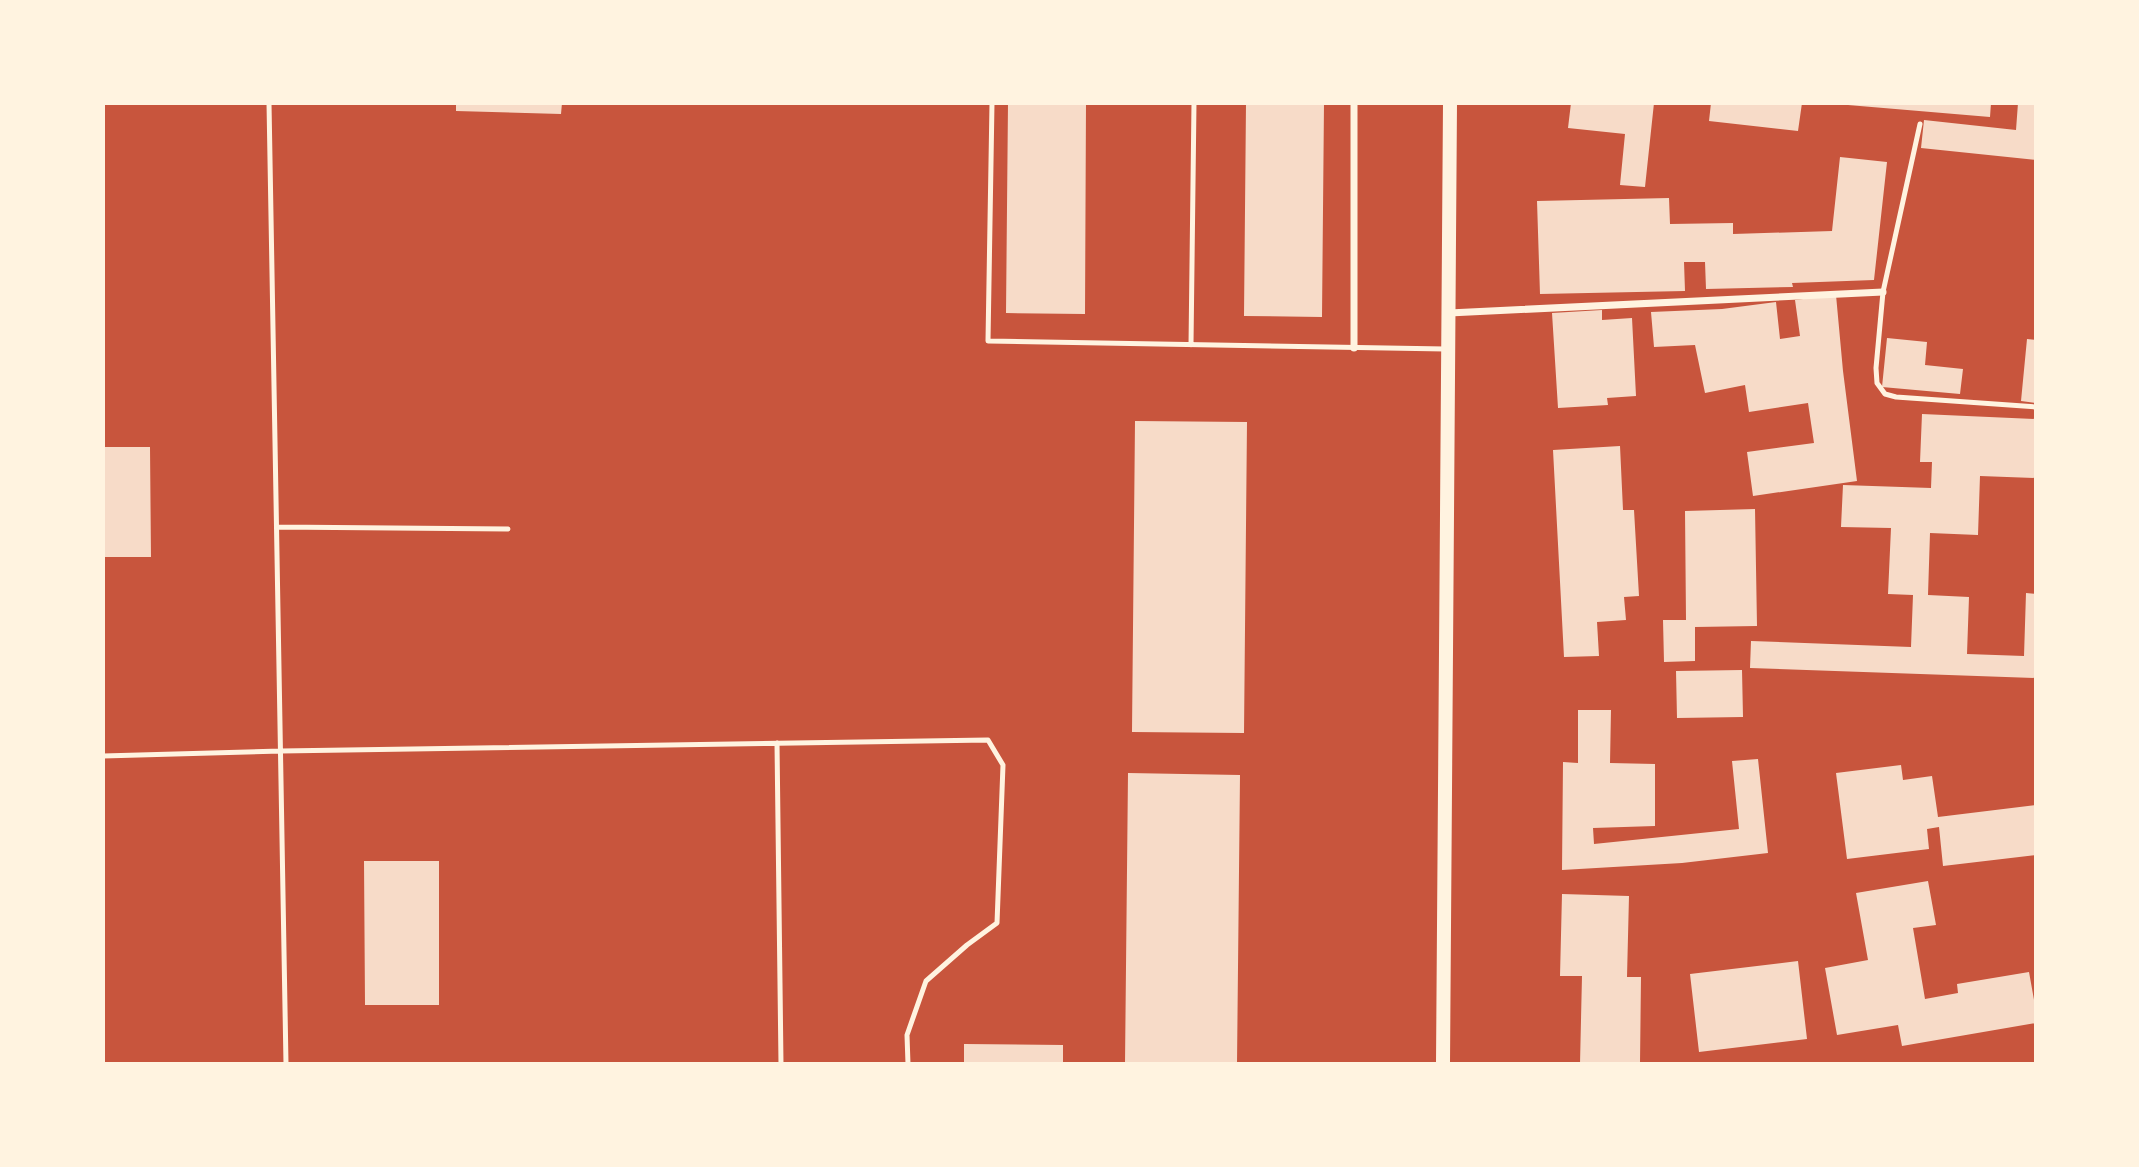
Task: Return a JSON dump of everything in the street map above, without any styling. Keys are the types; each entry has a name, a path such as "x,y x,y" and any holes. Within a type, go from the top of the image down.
{"main road":[{"path":"1443,1064 1450,103"}],"street":[{"path":"1354,103 1354,348"},
{"path":"1448,313 1882,292"}],"lane":[{"path":"269,103 286,1064"},
{"path":"992,103 988,341 1448,349"},
{"path":"1191,345 1194,103"},
{"path":"1920,124 1882,292 1877,383 1885,394 1896,397 2036,408"},
{"path":"277,527 508,529"},
{"path":"103,756 988,740 1003,765 997,923 967,944 926,981 908,1035 908,1064"},
{"path":"777,743 781,1064"}],"building":[{"path":"456,103 562,103 561,114 456,111"},
{"path":"1008,103 1086,103 1085,314 1006,313"},
{"path":"1246,103 1324,103 1322,317 1244,316"},
{"path":"1571,103 1654,103 1645,187 1620,185 1625,134 1568,128"},
{"path":"1711,103 1802,103 1798,131 1709,121"},
{"path":"1848,103 1991,103 1990,117"},
{"path":"2018,103 2036,103 2036,160 1921,148 1924,120 2016,130"},
{"path":"1840,157 1887,162 1874,280 1792,283 1793,287 1706,289 1705,262 1684,262 1685,291 1540,294 1537,201 1669,198 1670,224 1733,223 1733,234 1832,231"},
{"path":"1836,295 1857,481 1753,496 1747,452 1814,443 1808,403 1749,412 1745,385 1705,393 1695,345 1654,347 1651,312 1722,309 1776,302 1780,339 1800,336 1795,300"},
{"path":"1602,310 1602,320 1632,318 1636,396 1607,398 1608,405 1558,408 1552,313"},
{"path":"1887,338 1927,342 1925,365 1963,369 1960,394 1882,387"},
{"path":"2027,339 2036,340 2036,403 2021,401"},
{"path":"1922,414 2036,419 2036,478 1980,476 1978,535 1930,533 1928,595 1969,597 1967,654 2024,656 2026,593 2036,594 2036,678 1750,668 1751,641 1911,647 1913,595 1888,594 1891,528 1841,527 1843,485 1931,488 1932,462 1920,462"},
{"path":"1135,421 1247,422 1244,733 1132,732"},
{"path":"1620,446 1623,510 1634,510 1639,596 1624,597 1626,620 1597,622 1599,656 1564,657 1553,450"},
{"path":"103,447 150,447 151,557 103,557"},
{"path":"1755,509 1757,626 1695,627 1695,661 1664,662 1663,620 1686,620 1685,511"},
{"path":"1742,670 1743,717 1677,718 1676,671"},
{"path":"1578,710 1611,710 1610,763 1655,764 1655,826 1593,828 1594,844 1739,829 1732,761 1758,759 1768,853 1682,863 1562,870 1563,762 1578,763"},
{"path":"1901,765 1903,780 1932,776 1938,817 2036,805 2036,855 1943,866 1939,827 1927,829 1929,849 1847,859 1836,773"},
{"path":"1128,773 1240,775 1237,1064 1125,1064"},
{"path":"364,861 439,861 439,1005 365,1005"},
{"path":"1928,881 1936,925 1913,928 1925,999 1958,993 1957,984 2029,972 2036,1023 1902,1046 1898,1025 1837,1035 1825,968 1868,960 1856,893"},
{"path":"1562,894 1629,896 1627,977 1641,977 1640,1064 1580,1064 1582,976 1560,976"},
{"path":"1798,961 1807,1039 1699,1052 1690,974"},
{"path":"964,1044 1063,1045 1063,1064 964,1064"}]}
